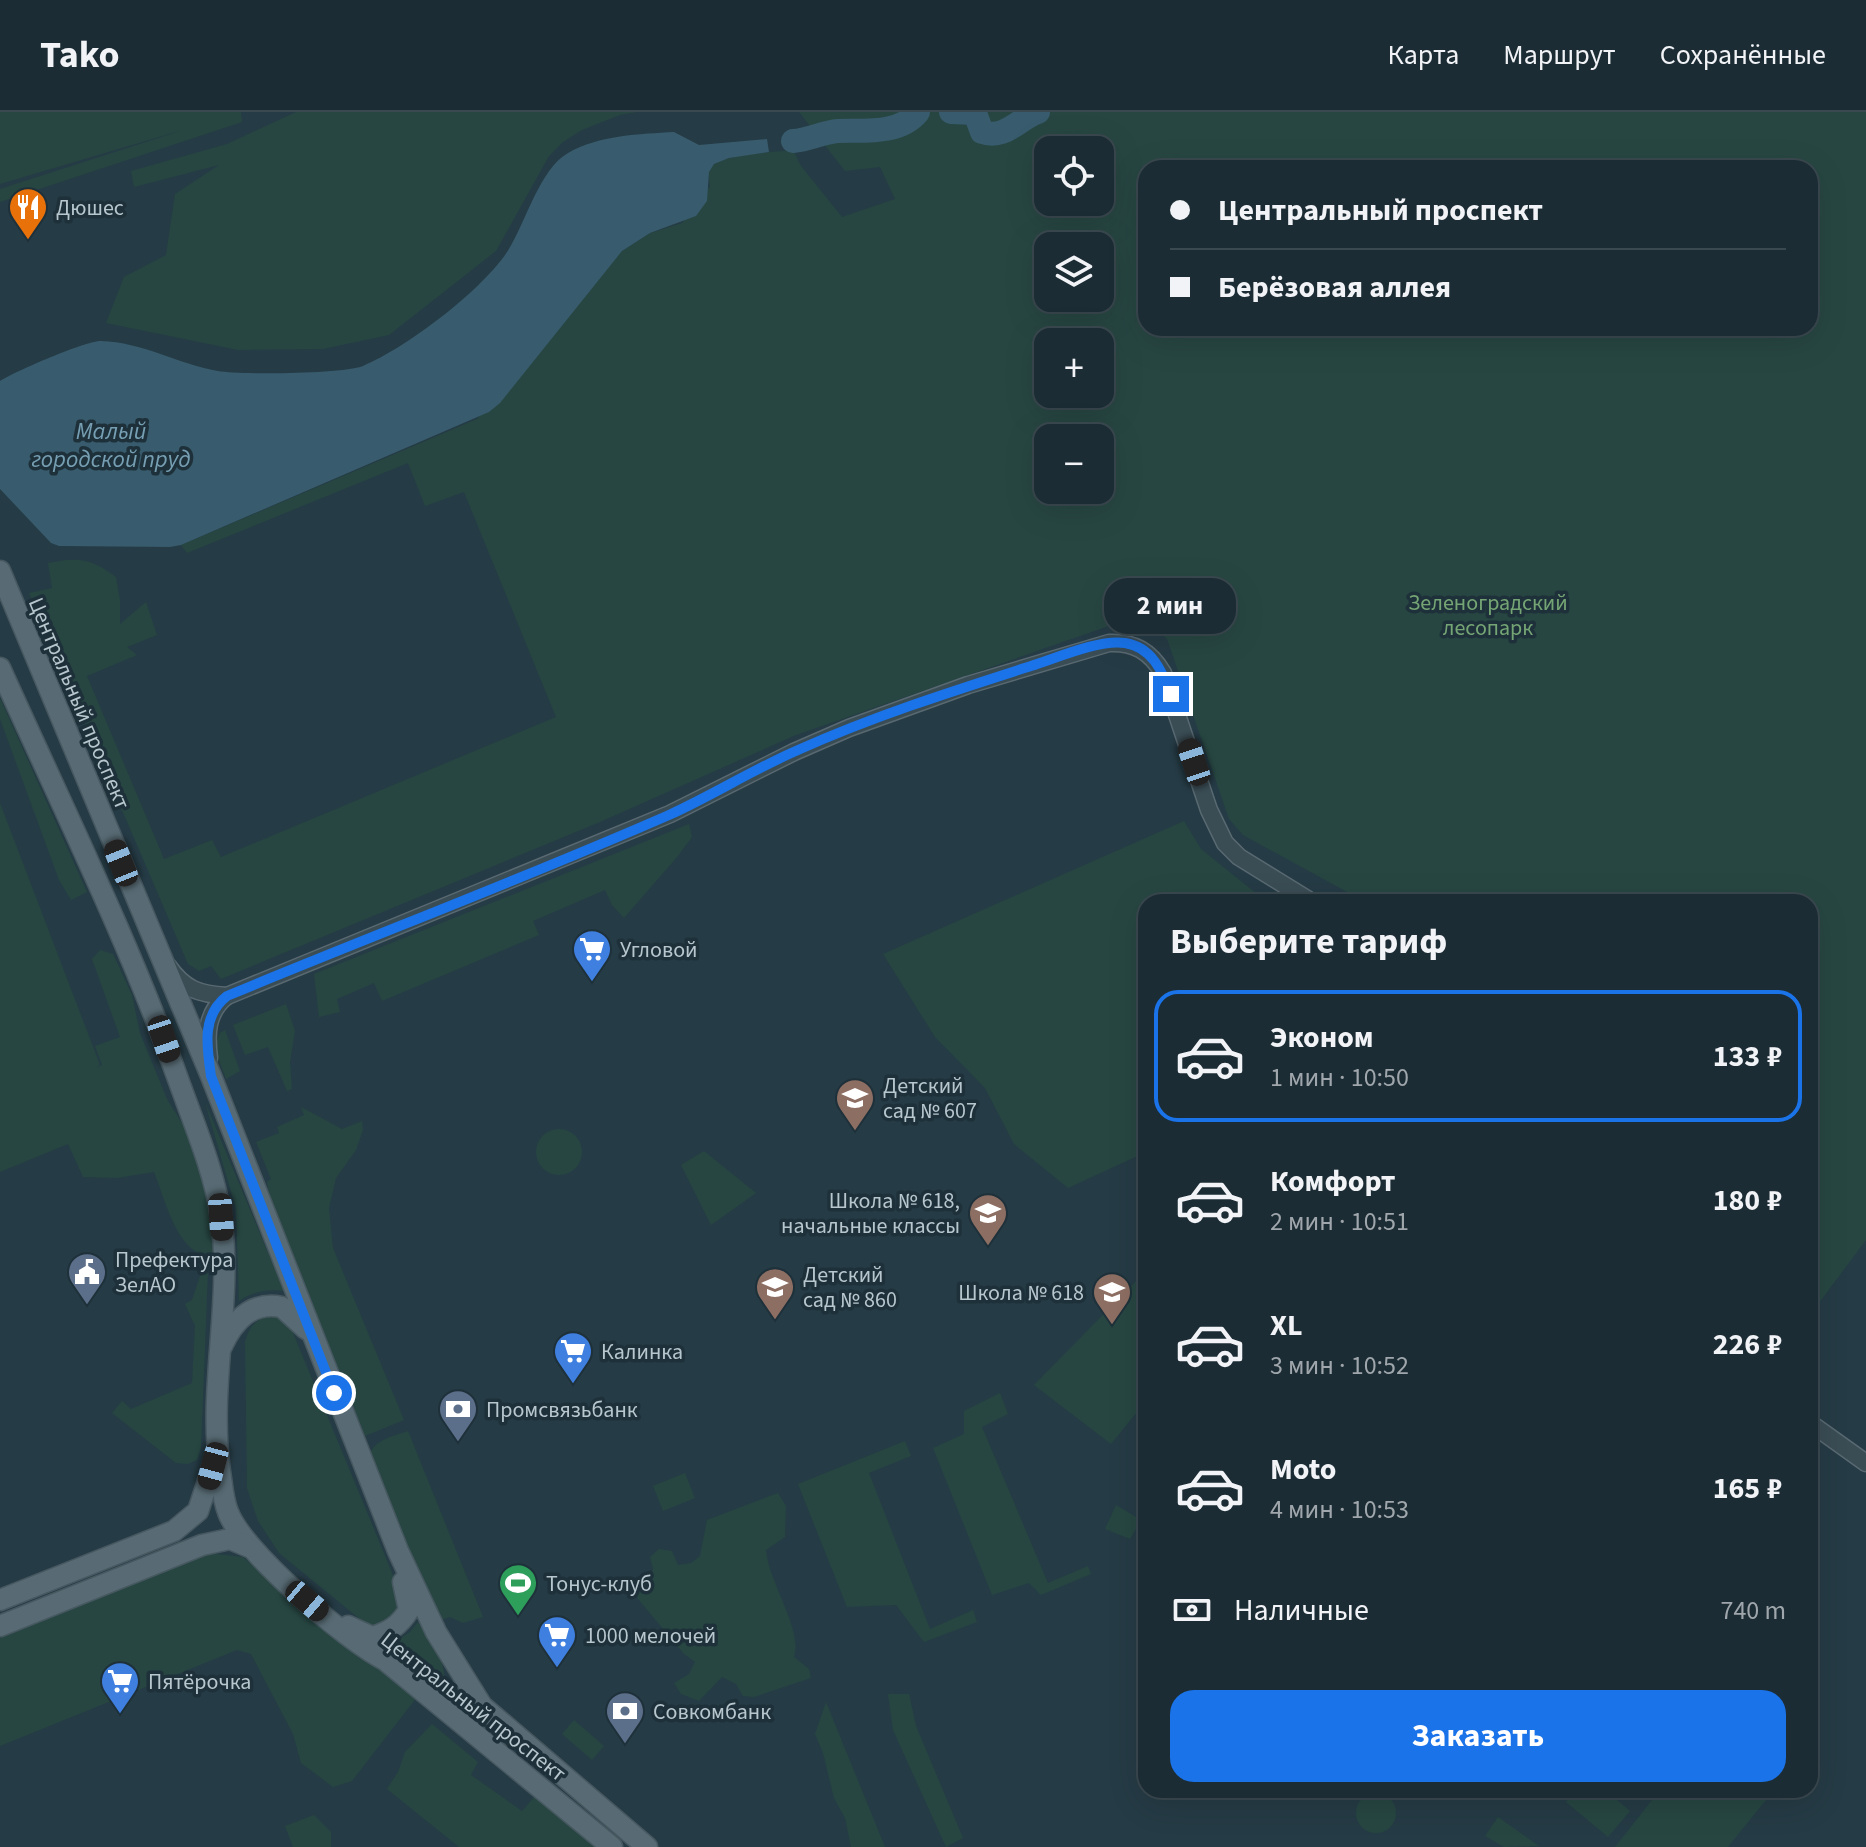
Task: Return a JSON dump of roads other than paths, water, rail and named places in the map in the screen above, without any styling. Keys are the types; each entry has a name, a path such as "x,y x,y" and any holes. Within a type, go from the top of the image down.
{"main road":[{"name":"Центральный проспект","path":"0,571 211,1076 398,1551 449,1653 474,1696 493,1718 647,1847"},
{"name":"Центральный проспект","path":"0,668 160,1029 207,1159 221,1217 223,1246 217,1450 228,1513 253,1549 307,1601 365,1650 385,1660 612,1847"},
{"name":"Центральный проспект","path":"219,1353 237,1321 259,1306 282,1307 292,1314 315,1342"},
{"path":"0,1600 174,1531 198,1511 217,1450"},
{"path":"0,1626 202,1545 230,1539 253,1549"},
{"name":"Центральный проспект","path":"307,1601 324,1608 355,1631 372,1637 389,1631 402,1621 409,1610 398,1551"},
{"path":"437,1703 450,1682 449,1653"}],"street":[{"path":"211,1076 206,1038 208,1026 212,1013 227,996 670,814 849,728 968,685 1109,643 1138,647 1150,655 1163,673 1209,810 1225,843 1239,857 1299,894"},
{"path":"157,951 173,974 189,988 200,994 227,996"},
{"path":"1818,1429 1866,1463"}],"water":[{"name":"Малый городской пруд","path":"674,132 699,145 767,139 769,152 729,158 714,164 709,172 707,201 696,216 650,233 622,251 500,403 489,412 181,545 170,547 59,546 51,543 0,489 0,381 8,376 66,351 101,341 131,345 218,371 314,372 363,366 420,333 493,270 512,243 548,172 568,153 606,139"}],"waterway":[{"path":"793,141 832,132 891,128 901,125 918,112"},
{"path":"951,112 975,113 982,132 990,134 1005,131 1038,112"}],"place":[{"name":"Дюшес","path":"28,241"},
{"name":"Угловой","path":"592,983"},
{"name":"Детский сад № 607","path":"855,1132"},
{"name":"Школа № 618, начальные классы","path":"988,1247"},
{"name":"Префектура ЗелАО","path":"87,1306"},
{"name":"Детский сад № 860","path":"775,1321"},
{"name":"Школа № 618","path":"1112,1326"},
{"name":"Калинка","path":"573,1385"},
{"name":"Промсвязьбанк","path":"458,1443"},
{"name":"Тонус-клуб","path":"518,1617"},
{"name":"1000 мелочей","path":"557,1669"},
{"name":"Пятёрочка","path":"120,1715"},
{"name":"Совкомбанк","path":"625,1745"}],"park label":[{"name":"Зеленоградский лесопарк","path":"1488,614"}]}
